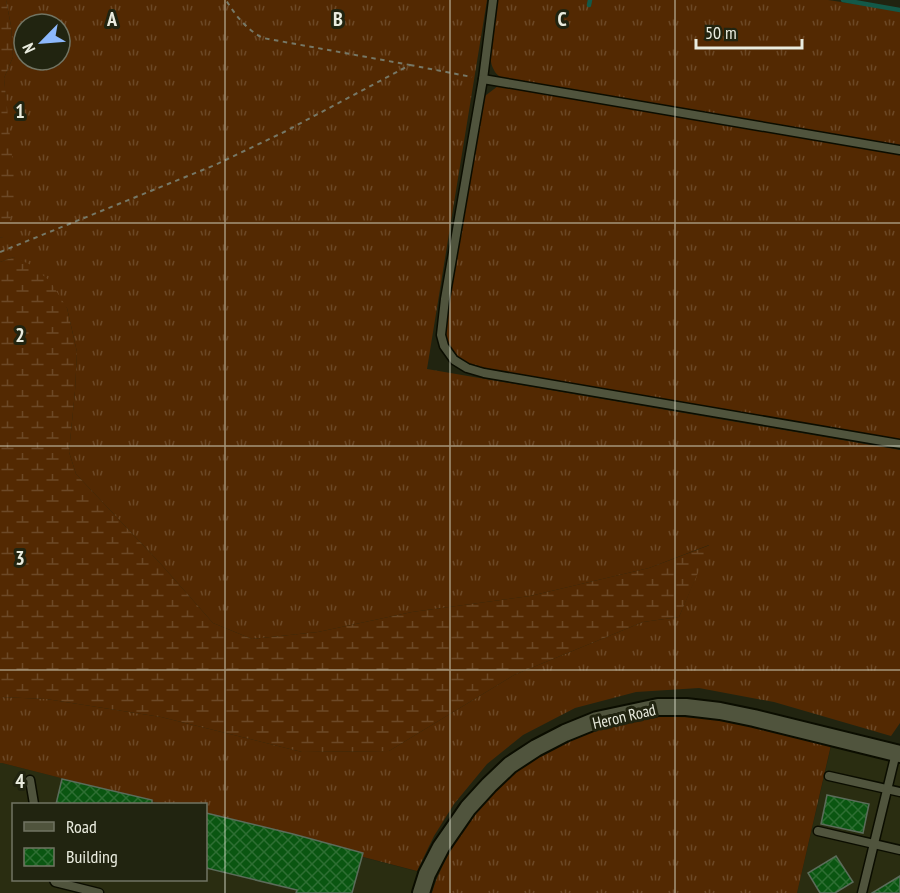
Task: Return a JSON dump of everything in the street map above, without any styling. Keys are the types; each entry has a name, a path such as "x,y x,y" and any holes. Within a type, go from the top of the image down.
{"street":[{"name":"Heron Road","path":"422,893 427,874 441,847 468,808 489,785 510,765 536,748 597,720 658,707 686,707 754,718 898,754"}],"lane":[{"path":"493,0 479,78 441,335 444,346 454,360 467,368 484,373 900,444"},
{"path":"479,78 900,150"},
{"path":"862,893 886,789 898,754"},
{"path":"829,776 900,792"},
{"path":"30,780 34,803"},
{"path":"819,831 900,850"},
{"path":"55,881 99,893"}],"path":[{"path":"226,0 253,33 263,38 479,78"},
{"path":"0,252 215,165 284,132 410,65"}],"shaded area":[{"path":"833,738 900,753 900,893 797,893"},
{"path":"0,763 159,803 12,803 12,881 207,881 207,816 427,874 421,893 0,893"}],"green space":[{"path":"0,0 6,0 11,26 12,59 4,78 16,195 9,224 3,237 0,238"},
{"path":"6,0 487,0 427,369 900,450 900,723 891,736 774,702 699,688 636,692 575,708 523,735 487,764 454,804 434,836 417,871 207,816 207,803 159,803 0,763 0,697 46,699 161,717 302,752 389,751 514,675 643,622 679,617 709,545 649,568 530,596 412,612 318,632 252,639 213,623 76,474 69,452 77,352 67,308 14,257 0,262 8,129 4,78 12,59 12,72 72,72 72,12 12,12 12,42"},
{"path":"497,0 828,0 900,11 900,148 505,79 495,72 490,56"},
{"path":"498,86 900,154 900,440 469,366 462,361 450,347 445,322 482,103 485,96"},
{"path":"14,257 29,264 50,281 67,308 77,352 69,452 76,474 213,623 252,639 318,632 412,612 530,596 649,568 710,545 679,617 643,622 514,675 389,751 302,752 161,717 46,699 0,697 0,262"},
{"path":"654,717 717,718 831,745 797,893 432,893 445,861 469,822 512,774 535,758 564,742 609,725"}],"building":[{"path":"62,779 152,800 152,803 56,803"},
{"path":"827,795 869,804 863,833 821,824"},
{"path":"207,813 363,853 352,893 296,893 297,890 207,868"},
{"path":"836,856 853,882 835,893 820,893 808,873"},
{"path":"900,876 900,893 872,893"}],"waterway":[{"path":"589,5 590,0"},
{"path":"843,0 900,10"}]}
